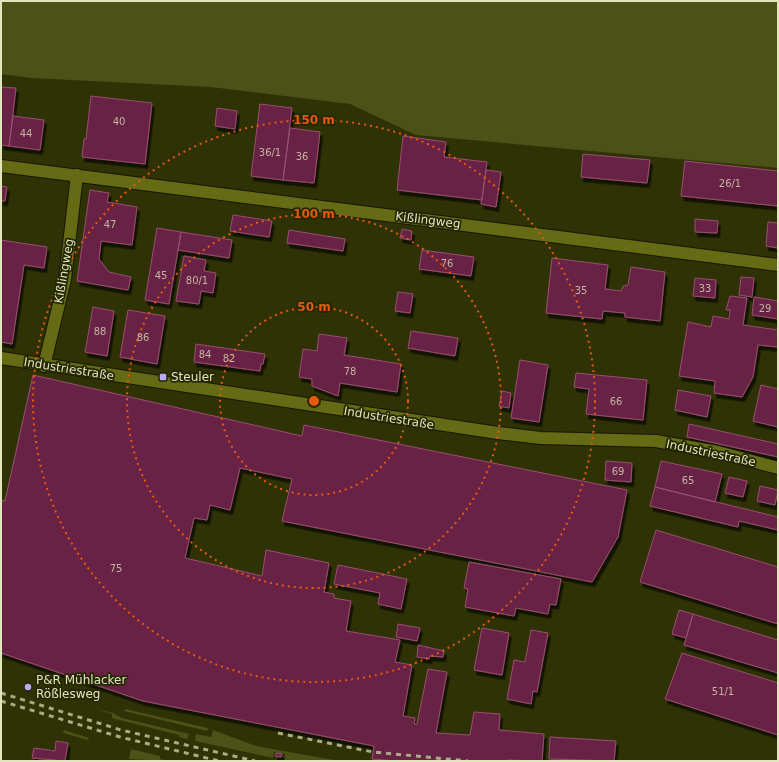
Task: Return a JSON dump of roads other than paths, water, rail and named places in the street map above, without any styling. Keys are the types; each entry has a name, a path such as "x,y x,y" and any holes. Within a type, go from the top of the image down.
{"street":[{"name":"Kißlingweg","path":"1,166 778,265"},
{"name":"Kißlingweg","path":"44,366 65,279 77,175"},
{"name":"Industriestraße","path":"1,358 44,366 498,433 541,438 656,441 718,452 778,468"}],"railway":[{"path":"1,693 121,730 255,761"},
{"path":"1,701 120,737 219,761"},
{"path":"278,733 373,752 468,761"}],"place":[{"name":"Steuler","path":"163,377"},
{"name":"P&R Mühlacker Rößlesweg","path":"28,687"}]}
